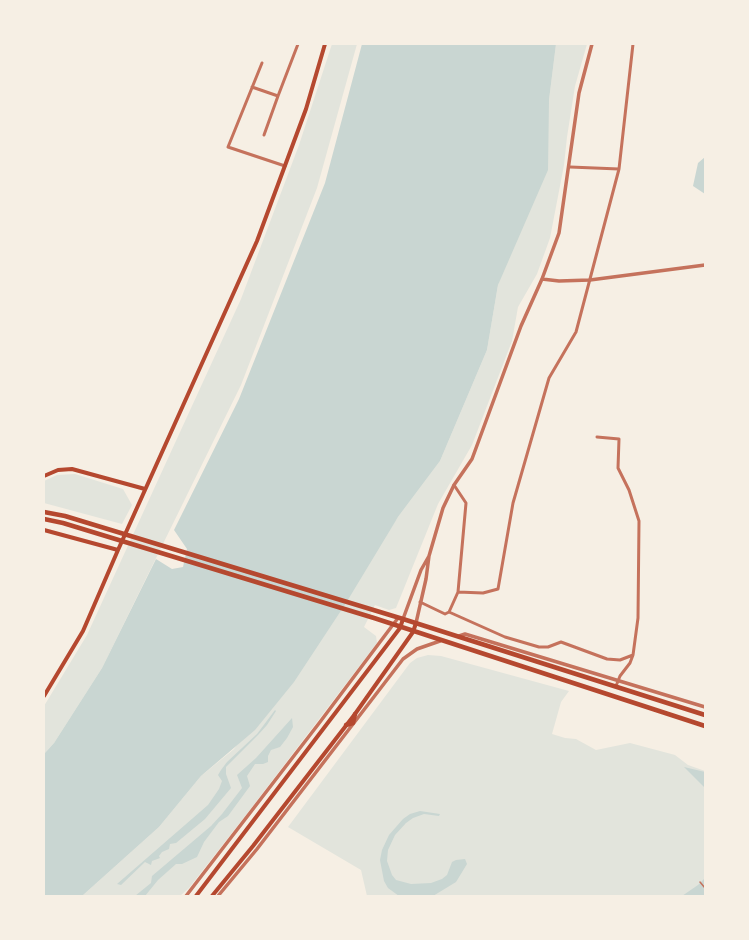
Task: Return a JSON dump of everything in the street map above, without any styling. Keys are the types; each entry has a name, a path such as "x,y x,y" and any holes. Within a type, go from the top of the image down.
{"main road":[{"path":"44,696 83,631 145,489 257,241 306,109 325,44"},
{"path":"44,476 58,470 72,469 145,489"},
{"path":"44,512 65,516 375,612 459,636 705,715"},
{"path":"44,518 374,618 400,628 705,726"},
{"path":"44,530 118,550"},
{"path":"196,896 400,628 403,619"},
{"path":"212,896 253,846 355,714 413,632 416,623"},
{"path":"471,651 474,641"},
{"path":"346,725 353,723 355,714"}],"street":[{"path":"264,135 298,44"},
{"path":"416,623 426,579 429,556 443,508 454,485 472,459 521,326 542,279 559,233 570,167 579,93 592,44"},
{"path":"458,592 483,593 498,589 513,503 549,378 576,332 619,169 633,44"},
{"path":"262,63 228,147 285,166"},
{"path":"252,87 278,96"},
{"path":"570,167 619,169"},
{"path":"542,279 559,281 590,280 705,265"},
{"path":"597,437 619,439 618,468 629,490 639,521 638,618 634,656 618,680 616,686"},
{"path":"449,612 458,592 466,503 454,485"},
{"path":"403,619 421,570 429,556"},
{"path":"420,602 445,614 449,612 486,630 539,647 548,647 562,642 606,659 620,660 633,655"},
{"path":"186,896 394,626 398,618"},
{"path":"459,636 465,634 705,706"},
{"path":"218,896 257,849 403,659 417,649 440,641"}],"lane":[{"path":"700,882 705,888"}],"shaded area":[{"path":"332,44 357,44 317,188 241,385 102,668 54,743 44,754 44,706 87,635 241,299 299,145"},
{"path":"362,44 556,44 549,100 548,170 498,285 487,350 440,461 398,517 346,603 294,682 255,730 201,776 159,827 82,896 44,896 44,754 54,743 102,668 156,559 172,569 183,567 187,549 174,530 239,399 325,183"},
{"path":"556,44 587,44 575,86 564,165 550,238 537,274 518,307 512,341 472,445 438,504 396,608 389,610 375,605 364,627 376,636 377,643 249,811 189,888 180,896 82,896 159,827 201,776 234,749 398,517 440,461 487,350 498,285 549,100"},
{"path":"705,157 705,194 693,186 698,163"},
{"path":"75,474 123,489 132,505 122,524 44,503 44,481 57,475"},
{"path":"428,655 441,656 569,691 561,702 552,734 565,738 576,739 596,750 630,743 675,755 688,765 705,771 705,896 367,896 361,870 288,827 410,663 417,658"},
{"path":"275,710 276,711 267,725 226,767 226,774 231,788 205,819 176,843 170,844 169,849 162,852 159,856 160,858 152,861 151,865 145,862 121,885 117,884 208,805 219,789 222,781 218,775 221,770 227,762 257,734"},
{"path":"292,718 293,727 287,738 280,747 271,750 268,756 268,762 263,764 255,764 247,776 250,786 228,816 219,822 204,842 197,857 182,864 176,864 158,880 145,896 135,896 151,883 152,876 211,826 222,814 242,788 237,775 256,758"},
{"path":"684,767 705,772 705,788"},
{"path":"420,811 440,814 439,816 424,814 413,818 395,835 388,850 387,861 392,875 396,880 411,884 431,883 442,879 447,875 452,862 465,859 467,864 456,882 433,896 399,896 388,888 384,881 380,860 382,850 389,835 403,819 410,814"},
{"path":"705,878 705,896 682,896 698,885"}]}
